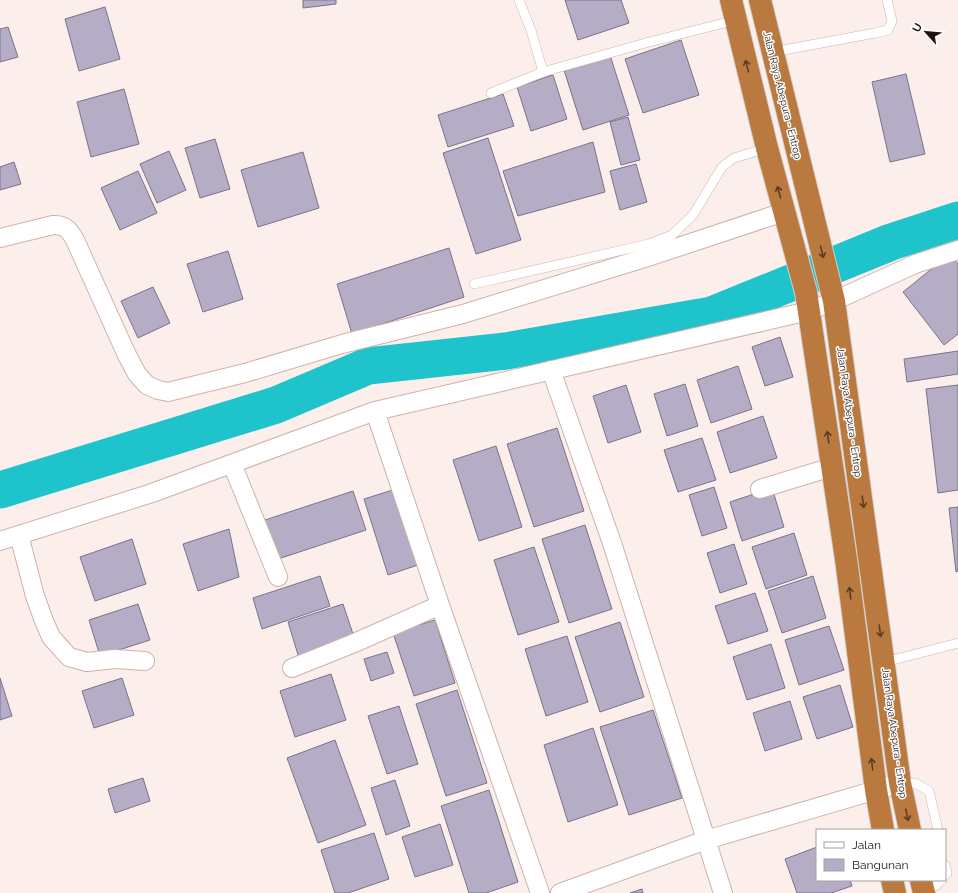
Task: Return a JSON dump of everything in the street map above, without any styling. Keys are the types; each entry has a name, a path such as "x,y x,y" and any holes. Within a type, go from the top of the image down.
{"highway":[{"name":"Jalan Raya Abepura - Entrop","path":"760,0 832,293 885,662 900,783 910,829"},
{"path":"734,10 767,148 808,302 846,559 876,790 883,829"},
{"path":"892,881 895,893"}],"street":[{"path":"0,238 53,224 59,224 68,229 75,240 137,374 147,384 158,390 168,392 245,373 342,344 463,314 646,258 787,221"},
{"path":"0,541 152,493 376,410 551,370 808,302 958,250"},
{"path":"551,370 612,543 723,893"},
{"path":"376,410 440,605 540,893"},
{"path":"232,464 278,577"},
{"path":"760,489 832,468"},
{"path":"19,535 35,596 44,622 51,637 69,657 87,662 116,659 145,661"},
{"path":"292,668 352,644 440,605"},
{"path":"560,893 706,840 900,783"}],"lane":[{"path":"519,0 531,30 543,72"},
{"path":"772,52 888,30 892,21 887,0"},
{"path":"491,93 543,72 649,42 734,10"},
{"path":"474,284 649,244 672,235 693,215 722,167 734,158 767,148"},
{"path":"885,662 958,643"},
{"path":"900,783 915,783 929,791 938,829"},
{"path":"923,887 935,886 941,881"}],"building":[{"path":"303,0 336,0 336,4 303,8"},
{"path":"565,0 621,0 629,23 578,40"},
{"path":"105,7 120,59 79,71 65,19"},
{"path":"8,27 18,57 0,62 0,29"},
{"path":"681,40 699,95 643,113 625,59"},
{"path":"610,55 629,115 583,130 564,70"},
{"path":"906,74 925,154 890,162 872,82"},
{"path":"553,75 567,119 531,131 517,87"},
{"path":"124,89 139,144 91,157 77,102"},
{"path":"503,94 514,126 448,147 438,115"},
{"path":"628,117 640,160 621,165 610,122"},
{"path":"488,138 521,240 476,254 443,153"},
{"path":"215,139 230,189 200,198 185,148"},
{"path":"593,142 605,192 518,216 503,171"},
{"path":"169,151 186,190 157,203 140,164"},
{"path":"303,152 319,208 258,227 241,170"},
{"path":"14,162 21,184 0,190 0,167"},
{"path":"636,164 647,202 620,210 610,171"},
{"path":"138,171 157,213 120,230 101,188"},
{"path":"449,248 464,297 352,334 337,284"},
{"path":"228,251 243,299 203,312 187,264"},
{"path":"950,254 958,264 958,334 944,345 903,292"},
{"path":"153,287 170,323 138,338 121,301"},
{"path":"780,337 793,377 765,386 752,347"},
{"path":"958,351 958,374 907,382 904,359"},
{"path":"738,366 752,409 711,423 697,380"},
{"path":"685,384 698,426 667,436 654,394"},
{"path":"626,385 641,432 608,443 593,396"},
{"path":"958,385 958,490 938,493 926,389"},
{"path":"763,416 777,458 730,473 717,432"},
{"path":"557,428 584,511 534,527 507,444"},
{"path":"702,438 716,480 678,492 664,450"},
{"path":"496,446 522,527 479,541 453,460"},
{"path":"714,487 727,528 702,536 689,495"},
{"path":"772,488 784,527 742,541 730,502"},
{"path":"396,489 421,564 388,575 364,499"},
{"path":"353,491 366,530 275,560 262,521"},
{"path":"958,507 958,571 956,572 949,508"},
{"path":"585,525 612,609 569,623 542,539"},
{"path":"229,529 239,577 198,591 183,544"},
{"path":"794,533 807,575 766,589 752,547"},
{"path":"132,539 146,584 95,601 80,557"},
{"path":"734,544 747,584 720,593 707,553"},
{"path":"534,547 559,622 518,635 494,560"},
{"path":"320,576 330,606 262,629 253,598"},
{"path":"813,576 826,618 782,633 768,591"},
{"path":"755,593 768,631 728,644 715,606"},
{"path":"138,604 150,640 100,656 89,620"},
{"path":"343,604 355,640 299,658 288,622"},
{"path":"435,620 455,683 414,696 393,633"},
{"path":"620,622 644,697 600,712 575,637"},
{"path":"829,626 844,670 799,685 785,640"},
{"path":"567,636 588,702 546,716 525,649"},
{"path":"771,644 785,688 747,700 733,657"},
{"path":"387,652 394,673 371,681 364,659"},
{"path":"331,674 346,720 295,737 280,691"},
{"path":"0,678 12,716 0,720"},
{"path":"122,678 134,715 94,728 82,691"},
{"path":"840,685 853,727 817,739 803,697"},
{"path":"457,690 487,783 446,796 416,704"},
{"path":"790,701 802,739 765,751 753,713"},
{"path":"399,706 418,764 387,774 368,716"},
{"path":"653,710 682,798 629,815 600,727"},
{"path":"593,728 618,805 568,822 544,745"},
{"path":"335,740 366,825 318,843 287,758"},
{"path":"143,778 150,801 115,813 108,789"},
{"path":"395,780 410,826 386,835 371,788"},
{"path":"489,790 518,882 486,893 469,893 441,806"},
{"path":"440,824 453,865 415,877 402,837"},
{"path":"374,833 389,879 348,893 335,893 321,850"},
{"path":"816,847 816,881 850,881 852,886 831,893 797,893 785,859"},
{"path":"642,889 643,893 630,893"}],"waterway":[{"path":"0,490 276,405 368,366 506,351 712,315 891,242 958,220"}]}
